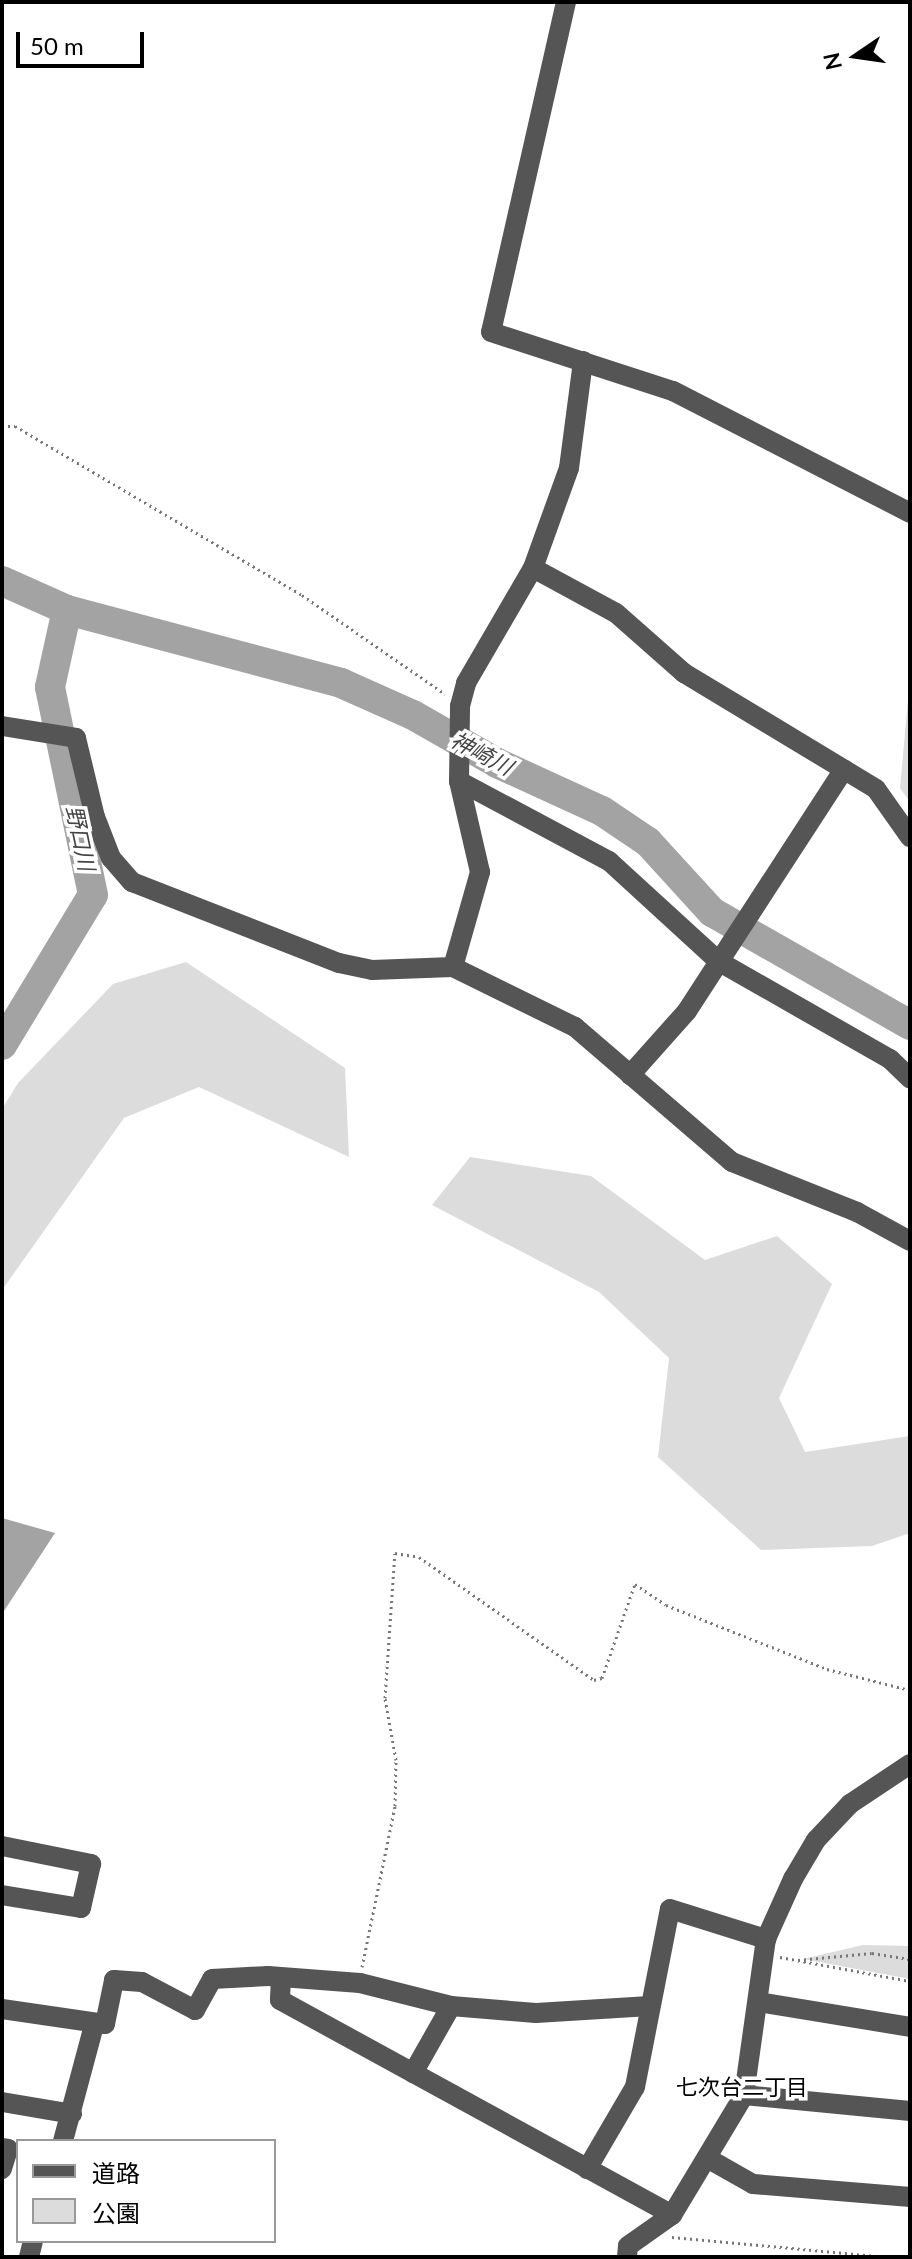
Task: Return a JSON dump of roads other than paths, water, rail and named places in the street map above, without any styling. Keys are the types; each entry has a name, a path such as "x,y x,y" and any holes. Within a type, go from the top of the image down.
{"street":[{"path":"566,2 491,332 673,391 910,513"},
{"path":"453,967 480,872 459,781 460,706 466,683 533,568 569,468 583,361"},
{"path":"533,568 616,613 684,673 876,789 910,837"},
{"path":"2,726 76,738 95,817 111,858 132,882 329,960 372,970 453,967 575,1027 732,1162 857,1212 910,1241"},
{"path":"630,1075 687,1011 844,769"},
{"path":"459,781 609,861 718,961 890,1059 910,1078"},
{"path":"627,2257 628,2246 653,2234 672,2215 744,2095 765,1947 816,1840 850,1804 910,1764"},
{"path":"2,1846 91,1864 81,1908 2,1895"},
{"path":"587,2169 635,2087 670,1909 765,1947"},
{"path":"2,2009 94,2025 105,2024 114,1980 142,1982 195,2010 212,1979 360,1983 451,2006 536,2013 650,2006"},
{"path":"281,1979 280,2000 672,2215"},
{"path":"758,2002 910,2027"},
{"path":"413,2073 451,2006"},
{"path":"64,2139 94,2025"},
{"path":"744,2095 910,2111"},
{"path":"2,2102 72,2114"},
{"path":"2,2148 8,2149 2,2169"},
{"path":"707,2158 753,2184 910,2197"}],"waterway":[{"name":"神崎川","path":"2,581 67,610 341,683 413,715 497,763 602,811 648,842 712,912 910,1025"},
{"name":"野口川","path":"2,1045 93,895 50,687 67,610"}],"district":[{"name":"七次台二丁目","path":"742,2087"}]}
